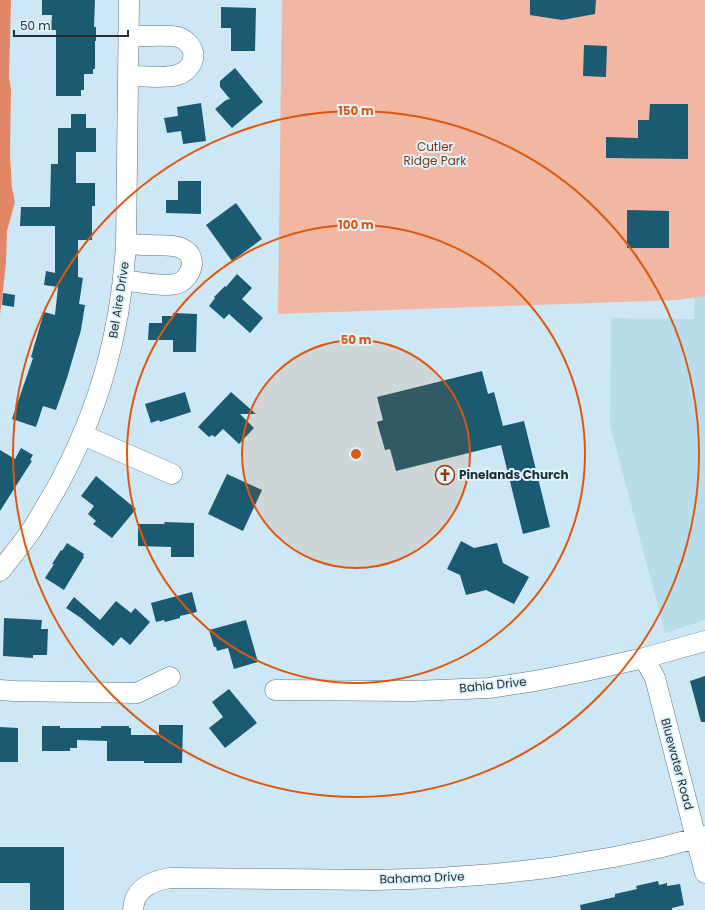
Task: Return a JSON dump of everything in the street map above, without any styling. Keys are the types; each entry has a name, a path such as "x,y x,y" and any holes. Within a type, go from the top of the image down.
{"street":[{"name":"Bel Aire Drive","path":"0,571 21,545 37,521 67,469 83,435 109,358 117,322 126,244 128,0"},
{"path":"128,36 178,37 188,43 193,57 189,67 180,75 128,76"},
{"path":"123,280 176,284 185,278 192,267 189,252 180,247 126,244"},
{"path":"83,435 172,474"},
{"name":"Bahia Drive","path":"275,690 413,691 489,688 581,672 644,658 705,641"},
{"name":"Bluewater Road","path":"644,658 655,678 701,838 705,873"},
{"path":"0,690 14,692 137,693 170,677"},
{"name":"Bahama Drive","path":"136,901 152,883 170,878 377,880 494,874 548,868 614,857 701,838"}],"shaded area":[{"path":"0,0 11,0 9,78 11,89 10,155 12,188 15,202 7,231 6,263 0,315"},
{"path":"698,0 705,0 705,620 665,633 610,425 611,318 694,319"}],"green space":[{"name":"Cutler Ridge Park","path":"282,0 705,0 705,296 677,300 278,314"}],"building":[{"path":"42,0 95,0 95,69 93,69 93,74 84,74 84,90 81,90 81,96 56,96 56,30 51,30 52,15 42,15"},
{"path":"530,0 596,0 595,14 562,20 530,15"},
{"path":"221,7 256,8 255,51 231,51 231,28 221,28"},
{"path":"584,45 607,46 606,77 583,76"},
{"path":"235,68 263,102 232,128 215,109 226,100 230,99 220,87 220,81"},
{"path":"201,103 206,141 183,144 181,131 167,133 164,118 178,116 177,107"},
{"path":"650,104 688,104 688,159 606,158 606,137 638,138 638,120 649,120"},
{"path":"71,114 86,114 86,128 96,128 96,152 76,152 76,183 95,183 95,206 92,206 92,240 78,240 78,277 83,278 79,304 85,305 81,330 56,410 43,406 36,427 12,419 33,358 31,357 44,312 55,315 58,287 44,285 46,271 55,273 55,226 20,226 21,207 50,207 51,164 58,164 58,128 71,128"},
{"path":"178,181 201,181 201,214 166,213 166,200 178,200"},
{"path":"236,203 262,239 232,261 206,225"},
{"path":"627,210 669,211 669,248 627,248"},
{"path":"237,274 252,288 242,299 263,318 250,333 229,314 224,319 209,306 215,298 214,297 225,286 226,287"},
{"path":"3,293 15,295 14,307 2,305"},
{"path":"173,313 197,314 196,352 173,352 173,340 148,340 149,323 162,323 162,316 173,316"},
{"path":"482,371 488,394 494,392 503,426 524,421 550,527 523,534 501,445 396,471 390,449 385,450 377,422 383,420 377,397"},
{"path":"185,392 191,412 160,422 159,420 151,423 145,404"},
{"path":"231,392 256,414 240,414 254,428 239,444 223,429 215,437 212,435 209,437 198,427"},
{"path":"21,448 33,455 30,460 32,461 0,511 0,450 15,459"},
{"path":"227,474 262,490 243,531 208,514"},
{"path":"96,476 136,509 112,538 93,524 96,521 88,514 94,506 81,496"},
{"path":"164,522 194,523 194,557 171,557 171,547 138,546 138,524 165,524"},
{"path":"461,541 474,548 497,543 503,563 529,577 514,604 486,590 466,595 460,575 447,569"},
{"path":"67,543 84,554 84,557 64,590 45,578 54,564 52,564"},
{"path":"192,592 197,612 180,616 180,618 165,622 164,620 156,622 151,603"},
{"path":"74,597 100,620 116,601 131,613 135,608 150,622 130,645 121,637 113,646 81,618 66,608"},
{"path":"4,618 42,620 41,629 48,629 47,655 33,655 33,658 3,656"},
{"path":"246,620 258,662 234,669 228,648 217,651 216,647 214,647 209,630"},
{"path":"705,676 705,722 701,722 690,681"},
{"path":"229,689 257,723 225,748 209,728 223,717 212,702"},
{"path":"159,725 183,725 182,763 107,761 107,741 77,740 77,748 70,748 70,751 42,751 42,726 60,726 60,728 101,728 101,726 129,726 129,728 131,728 131,735 159,735"},
{"path":"0,727 18,728 18,762 0,762"},
{"path":"0,847 64,847 64,910 30,910 30,883 0,883"},
{"path":"658,881 659,885 667,883 667,886 680,884 684,905 672,908 672,910 581,910 580,905 615,897 615,894 637,889 636,886"}],"place":[{"name":"Pinelands Church","path":"445,475"}]}
